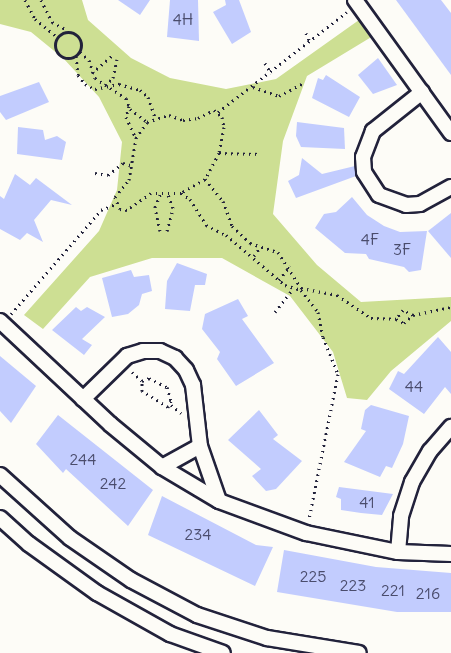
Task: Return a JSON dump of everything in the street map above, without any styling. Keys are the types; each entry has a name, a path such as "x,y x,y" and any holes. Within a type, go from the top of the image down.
{"street":[{"path":"356,2 451,133"},
{"path":"422,92 373,131 364,150 364,172 380,195 406,206 420,204 451,187"},
{"path":"1,322 83,399 162,467 219,501 306,533 398,552 451,554"},
{"path":"83,399 128,356 143,351 159,351 175,358 193,385 200,446 219,501"},
{"path":"398,552 401,516 412,482 430,451 451,427"},
{"path":"162,467 200,446"},
{"path":"0,475 70,538 131,580 197,615 267,638 359,653"},
{"path":"0,518 29,544 97,593 170,634 223,653"}],"path":[{"path":"25,0 34,19 57,37 59,54 67,58 76,56 80,52 82,43 78,35 52,22 41,0"},
{"path":"136,138 147,122 155,117 169,115 183,120 198,118 208,111 218,112 270,74 356,2"},
{"path":"57,37 70,31"},
{"path":"306,33 310,42"},
{"path":"80,52 90,60 92,73 126,98 129,106 147,122"},
{"path":"92,73 113,55"},
{"path":"76,56 78,75 85,84 94,89 119,84 140,90 148,97 155,117"},
{"path":"107,86 113,78 117,59"},
{"path":"266,63 270,74"},
{"path":"253,87 279,96 303,83"},
{"path":"116,204 115,197 134,165 136,138 126,117 129,106"},
{"path":"116,204 127,210 151,193 182,193 205,179 219,153 224,127 218,112"},
{"path":"219,153 260,154"},
{"path":"95,173 108,175 123,163 134,165"},
{"path":"205,179 223,201 232,226 250,243 278,252 290,266 301,288 337,295 371,318 396,319 404,323 413,315 451,307"},
{"path":"160,231 155,207 161,193"},
{"path":"182,193 196,207 206,225 254,256 279,280 293,289 301,290 318,312 323,338 338,374 306,533"},
{"path":"167,231 174,208 168,194"},
{"path":"1,322 101,210 116,204"},
{"path":"254,256 261,246"},
{"path":"279,280 290,266"},
{"path":"275,312 293,289"},
{"path":"396,319 404,310 413,315"},
{"path":"149,378 163,383 171,397 171,405 164,408 145,395 142,381 149,378"}],"green space":[{"path":"0,0 82,0 88,20 131,58 170,78 226,89 276,79 359,20 373,36 307,76 283,141 273,214 317,265 361,302 451,297 451,321 391,371 367,400 347,398 333,352 290,296 222,258 152,258 90,277 43,329 24,315 99,231 117,190 122,142 99,97 64,59 31,32 0,24"}],"building":[{"path":"118,0 150,0 140,15"},
{"path":"170,0 198,0 199,41 167,37"},
{"path":"225,0 239,0 251,32 232,44 213,12 226,5"},
{"path":"396,0 441,0 451,13 451,75"},
{"path":"378,58 397,85 373,94 358,75"},
{"path":"326,75 360,97 349,117 312,98 318,78 323,80"},
{"path":"39,82 49,102 6,120 0,112 0,96"},
{"path":"297,122 344,128 345,149 301,147 296,136"},
{"path":"18,127 43,130 45,140 57,136 66,142 62,160 17,154"},
{"path":"302,158 322,174 355,166 356,176 296,198 288,181 299,175"},
{"path":"15,174 30,185 36,178 72,205 51,200 34,220 43,242 27,233 20,240 0,229 0,196 4,199"},
{"path":"352,197 367,215 384,226 400,232 427,231 421,270 409,272 404,267 369,259 366,254 345,253 315,228 324,214 336,212"},
{"path":"451,213 451,258 428,231"},
{"path":"177,263 207,274 205,285 195,285 190,311 165,309 167,281"},
{"path":"131,270 134,277 149,275 152,291 142,294 139,305 128,314 112,317 102,278"},
{"path":"238,299 248,316 242,319 274,363 236,386 217,359 220,352 202,329 205,314"},
{"path":"76,307 81,311 87,307 105,317 82,339 92,345 84,355 52,330"},
{"path":"438,337 451,352 451,394 445,387 424,414 389,389 398,371 404,374"},
{"path":"0,356 36,386 11,423 0,411"},
{"path":"371,405 409,416 403,444 392,468 386,466 380,477 344,462 366,431 361,429 365,410"},
{"path":"259,410 278,435 273,439 302,461 276,489 266,491 252,476 261,469 228,440"},
{"path":"58,415 153,490 128,526 66,469 63,473 36,444"},
{"path":"339,487 393,494 382,515 361,513 341,510 341,499 336,497"},
{"path":"162,496 256,545 273,547 255,586 148,535"},
{"path":"284,550 376,567 451,573 451,612 397,612 277,592"}]}
